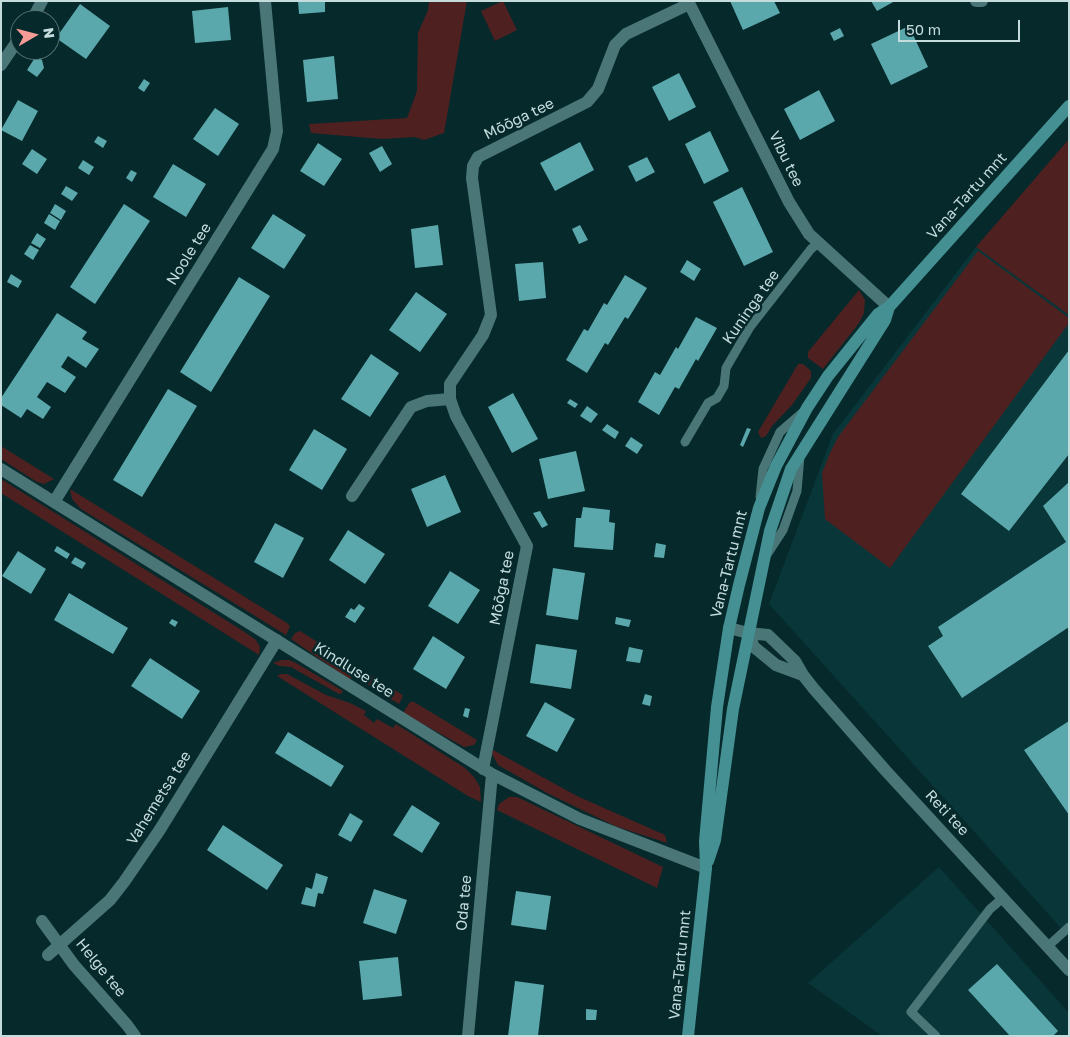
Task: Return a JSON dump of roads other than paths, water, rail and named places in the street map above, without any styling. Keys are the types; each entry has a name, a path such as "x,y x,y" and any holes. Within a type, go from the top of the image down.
{"street":[{"name":"Noole tee","path":"54,502 273,149 277,131 265,1"},
{"path":"976,1 982,1"},
{"name":"Vibu tee","path":"688,2 789,202 810,234 890,307"},
{"name":"Mõõga tee","path":"488,772 526,546 456,416 450,399 450,384 483,334 491,315 472,178 474,166 478,157 587,102 598,89 615,45 626,34 688,2"},
{"path":"1,65 10,52"},
{"name":"Vana-Tartu mnt","path":"688,1036 706,868 705,841 717,707 729,628 759,508 776,466 807,408 828,376 878,314 890,307 1069,106"},
{"name":"Vana-Tartu mnt","path":"706,868 715,840 733,709 770,531 791,469 885,320 890,307"},
{"path":"352,496 411,407 427,401 450,399"},
{"name":"Kindluse tee","path":"1,469 488,772 580,819 706,868"},
{"name":"Reti tee","path":"729,628 748,633 768,635 795,661 802,675 886,771 1068,967"},
{"name":"Reti tee","path":"748,633 754,647 776,665 802,675"},
{"name":"Vahemetsa tee","path":"48,956 110,900 124,882 159,831 277,640"},
{"name":"Oda tee","path":"468,1036 488,772"},
{"name":"Helge tee","path":"42,921 74,965 135,1036"}],"lane":[{"name":"Kuninga tee","path":"685,442 708,403 717,398 724,386 726,368 750,327 818,243"},
{"path":"936,1036 911,1012 990,909 1002,898"},
{"path":"1048,947 1069,927"}]}
